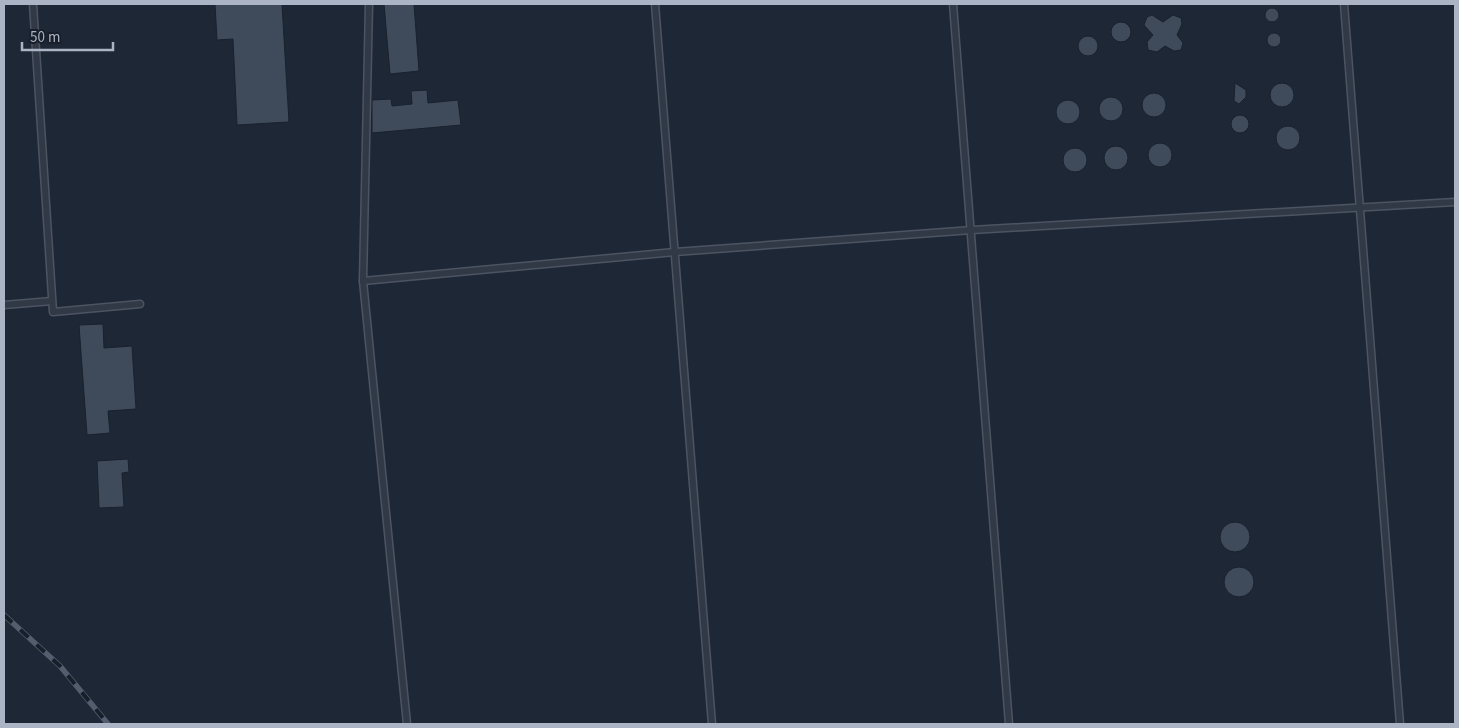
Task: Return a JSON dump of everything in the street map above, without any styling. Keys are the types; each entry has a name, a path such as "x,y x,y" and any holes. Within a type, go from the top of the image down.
{"lane":[{"path":"33,4 53,312 140,304"},
{"path":"369,4 363,281 408,724"},
{"path":"655,4 712,724"},
{"path":"953,4 1009,724"},
{"path":"1344,4 1400,724"},
{"path":"363,281 675,252 972,230 1455,202"},
{"path":"4,305 52,301"}],"building":[{"path":"215,4 282,4 289,122 237,125 233,39 217,40"},
{"path":"384,4 414,4 419,71 390,74"},
{"path":"1272,8 1277,10 1279,15 1277,20 1272,22 1267,20 1265,15 1267,10"},
{"path":"1152,15 1163,22 1173,15 1181,18 1182,24 1177,35 1183,43 1181,50 1174,51 1165,46 1157,52 1148,50 1147,42 1153,35 1144,25 1147,17"},
{"path":"1121,22 1128,25 1131,32 1128,39 1121,42 1114,39 1111,32 1114,25"},
{"path":"1274,33 1279,35 1281,40 1279,45 1274,47 1269,45 1267,40 1269,35"},
{"path":"1088,36 1095,39 1098,46 1095,53 1088,56 1081,53 1078,46 1081,39"},
{"path":"1235,83 1246,90 1246,97 1239,104 1234,101"},
{"path":"1282,83 1290,87 1294,95 1290,103 1282,107 1274,103 1270,95 1274,87"},
{"path":"427,90 428,103 458,100 461,125 372,133 372,100 391,99 392,106 412,104 411,91"},
{"path":"1154,93 1162,97 1166,105 1162,113 1154,117 1146,113 1142,105 1146,97"},
{"path":"1111,97 1119,101 1123,109 1119,117 1111,121 1103,117 1099,109 1103,101"},
{"path":"1068,100 1076,104 1080,112 1076,120 1068,124 1060,120 1056,112 1060,104"},
{"path":"1240,115 1246,118 1249,124 1246,130 1240,133 1234,130 1231,124 1234,118"},
{"path":"1288,126 1296,130 1300,138 1296,146 1288,150 1280,146 1276,138 1280,130"},
{"path":"1160,143 1168,147 1172,155 1168,163 1160,167 1152,163 1148,155 1152,147"},
{"path":"1116,146 1124,150 1128,158 1124,166 1116,170 1108,166 1104,158 1108,150"},
{"path":"1075,148 1083,152 1087,160 1083,168 1075,172 1067,168 1063,160 1067,152"},
{"path":"103,324 104,348 132,346 136,409 108,411 110,433 87,435 79,325"},
{"path":"128,459 129,472 122,473 124,507 99,508 97,461"},
{"path":"1235,522 1246,526 1250,537 1246,548 1235,552 1224,548 1220,537 1224,526"},
{"path":"1239,567 1250,571 1254,582 1250,593 1239,597 1228,593 1224,582 1228,571"}],"railway":[{"path":"4,615 60,666 108,724"}]}
